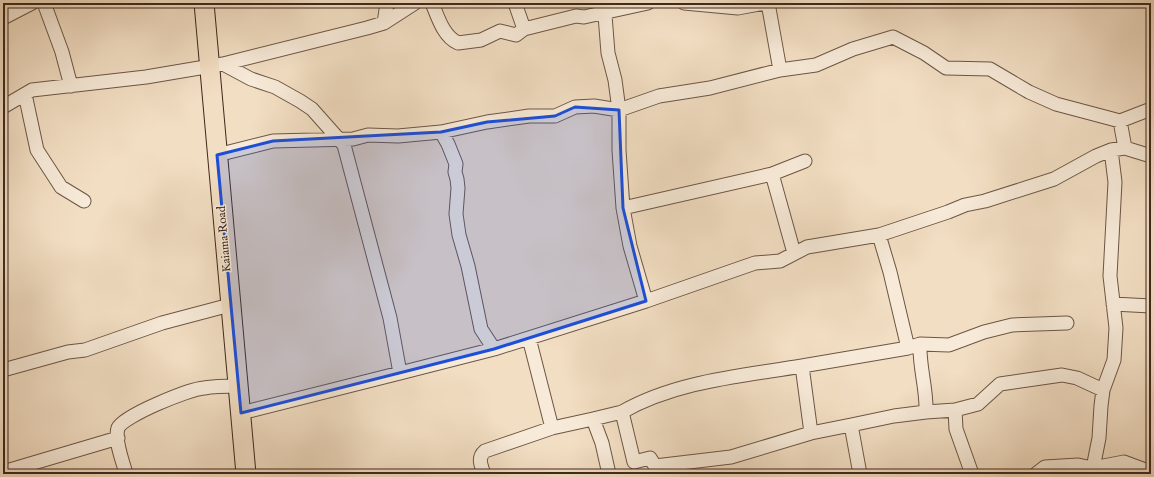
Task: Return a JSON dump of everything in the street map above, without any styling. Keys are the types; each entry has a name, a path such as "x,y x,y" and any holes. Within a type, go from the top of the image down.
{"highway":[{"name":"Kaiama Road","path":"204,3 216,65 217,154 246,474"}],"street":[{"path":"3,18 32,3"},
{"path":"44,3 62,52 71,86"},
{"path":"384,24 387,3"},
{"path":"3,107 32,90 146,77 216,65 384,24 415,3"},
{"path":"432,3 438,20 448,36 458,43 481,40 500,31 516,35 524,29 576,16 584,17 605,7 648,3"},
{"path":"515,3 524,29"},
{"path":"684,3 738,8 766,3 780,70"},
{"path":"605,7 608,53 615,80 619,110 619,150 623,208 630,246 646,300"},
{"path":"217,154 273,141 353,139 368,135 398,136 441,132 494,121 528,116 555,116 575,106 594,106 619,110 658,96 710,88 780,70 816,65 853,49 893,37 924,53 946,68 990,69 1028,92 1064,107 1120,121 1151,109"},
{"path":"216,65 275,87 300,101 312,109 340,139 347,151 388,311 400,373"},
{"path":"25,94 37,150 61,187 84,202"},
{"path":"1120,121 1125,148"},
{"path":"441,132 448,144 456,164 455,172 458,179 456,214 459,235 480,318 481,329 494,349"},
{"path":"241,413 494,349 755,263 780,261 807,247 879,235 965,205 986,201 1054,179 1096,156 1111,150 1125,148 1151,156"},
{"path":"1094,471 1099,438 1103,390 1114,360 1116,328 1110,276 1115,182 1111,150"},
{"path":"623,208 772,174 805,161"},
{"path":"772,174 794,253"},
{"path":"879,235 914,346 920,356 926,412"},
{"path":"1113,304 1151,306"},
{"path":"3,370 68,352 85,350 162,323 230,305"},
{"path":"484,474 480,461 481,455 485,451 552,428 622,412 644,400 706,381 914,346 949,345 984,332 1012,325 1067,323"},
{"path":"529,338 552,428"},
{"path":"802,366 811,433"},
{"path":"622,412 634,462 650,458 655,466 731,457 811,433 894,416 956,410 978,404 1000,384 1062,375 1077,378 1103,390"},
{"path":"126,474 118,438 118,428 122,423 149,408 184,393 203,388 238,386"},
{"path":"956,410 956,429 972,474"},
{"path":"593,419 602,443 609,474"},
{"path":"851,425 860,474"},
{"path":"3,472 118,438"},
{"path":"1036,474 1045,467 1056,465 1078,465 1094,471 1124,462 1151,472"}],"highlighted area":[{"path":"575,107 619,110 623,208 646,301 494,349 241,413 217,155 273,141 441,132 487,122 555,116"}]}
